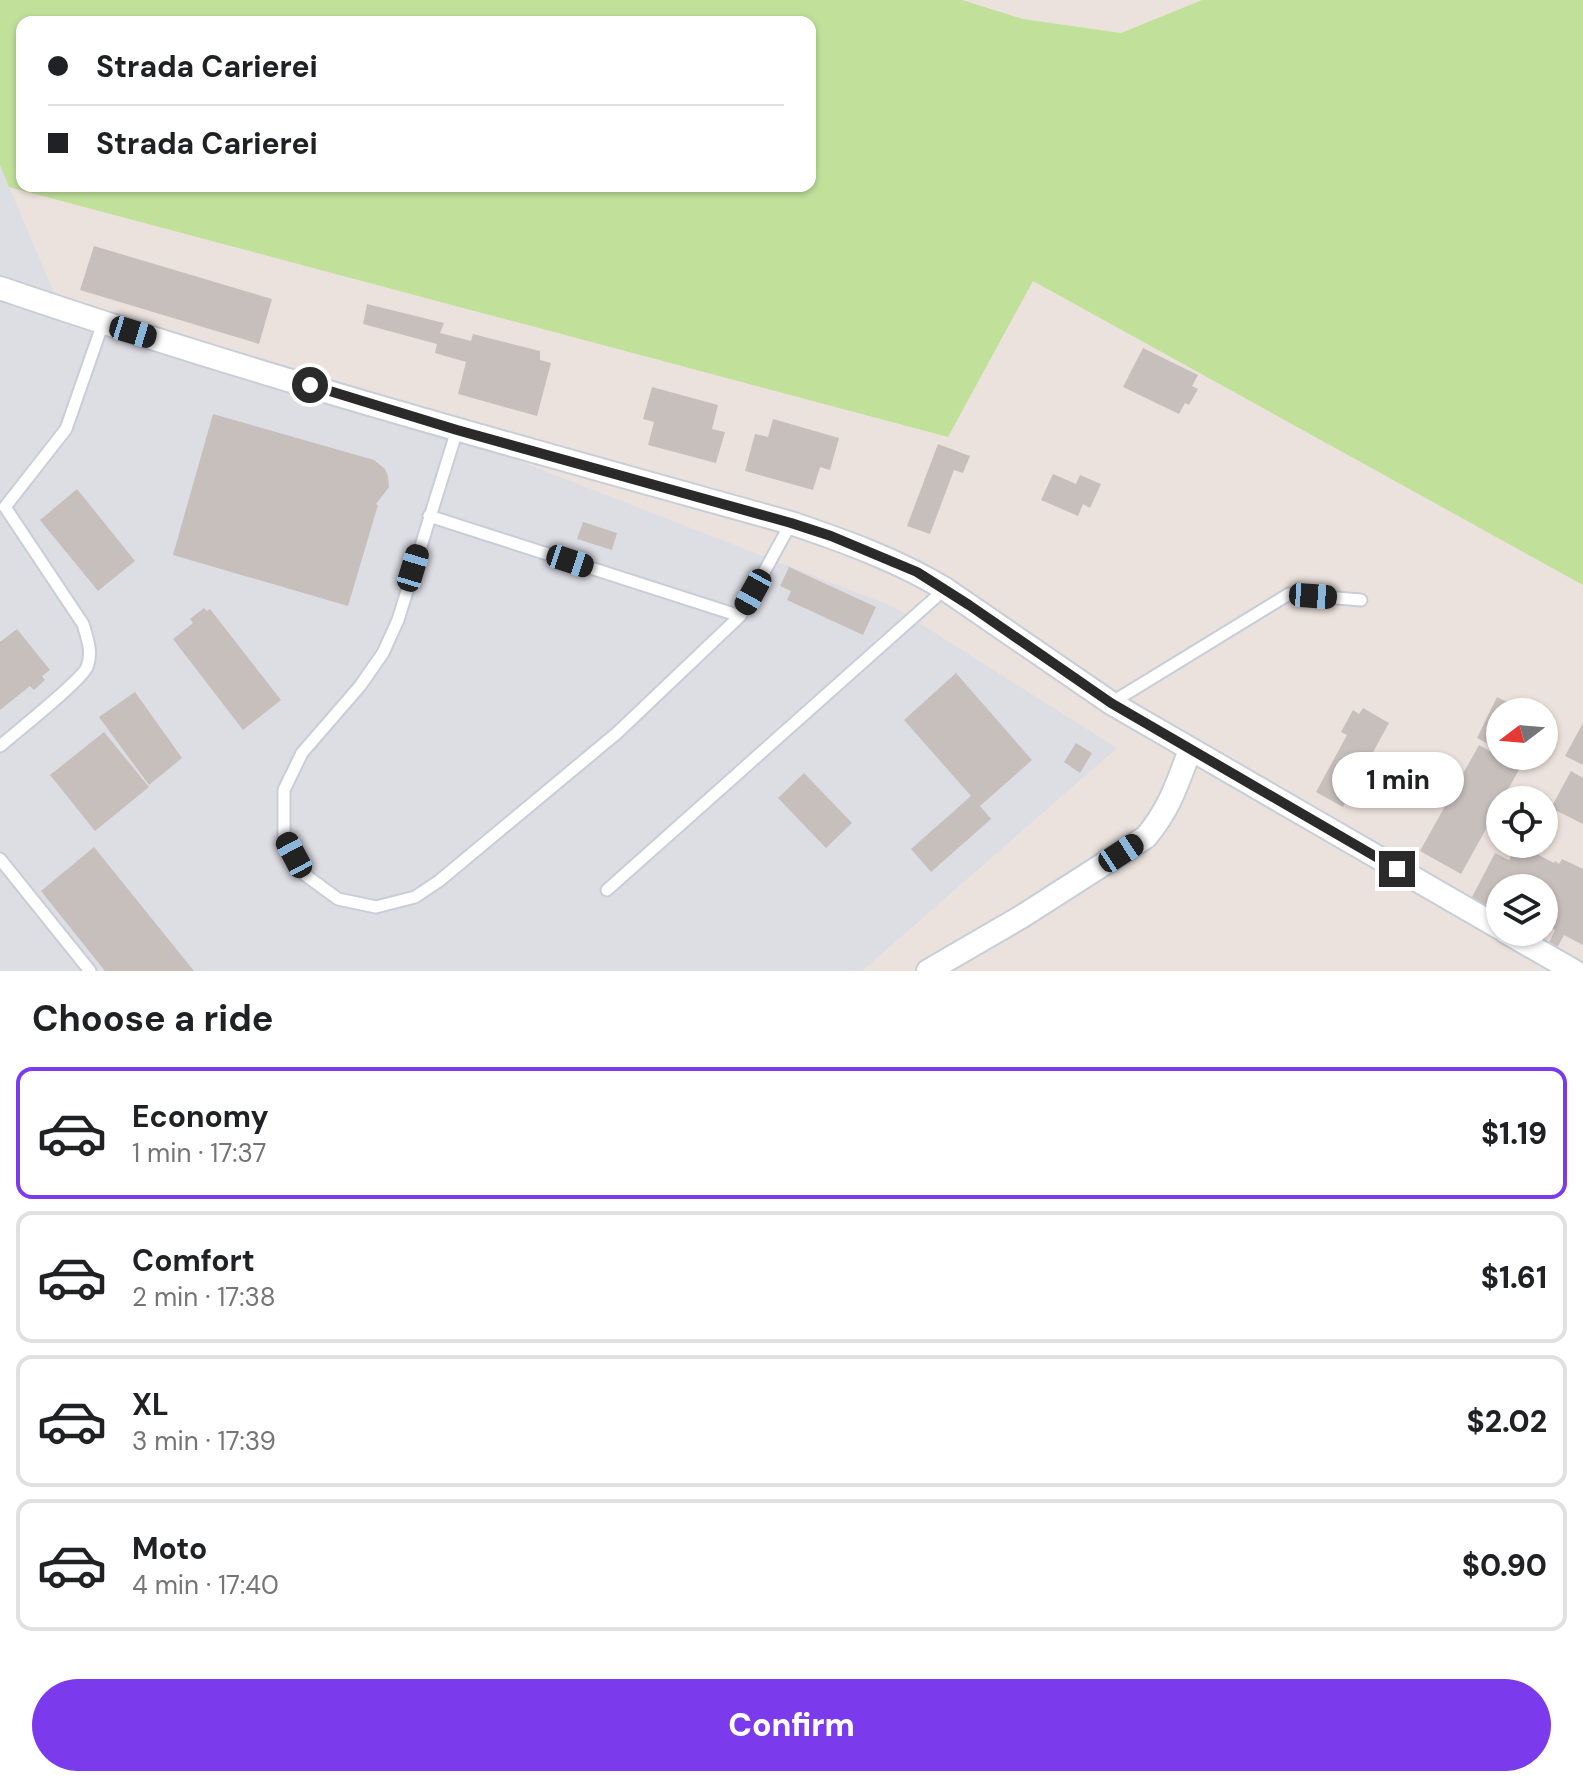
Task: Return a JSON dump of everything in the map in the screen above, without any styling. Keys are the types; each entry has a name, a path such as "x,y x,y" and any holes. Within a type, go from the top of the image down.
{"street":[{"path":"0,288 103,323 457,430 791,523 917,572 1111,703 1486,920"},
{"path":"928,971 1021,917 1146,837 1171,801 1190,750"},
{"path":"1530,946 1574,971"}],"lane":[{"path":"0,746 87,668 90,646 83,624 2,509 66,429 103,323"},
{"path":"457,430 398,620 383,653 360,686 302,753 284,790 284,836 304,874 338,899 376,907 415,897 439,881 617,733 740,616 791,523"},
{"path":"429,516 740,616"},
{"path":"607,890 945,589"},
{"path":"1111,703 1289,594 1361,600"},
{"path":"0,859 90,971"}],"shaded area":[{"path":"0,165 64,317 452,435 894,607 1117,748 862,971 0,971"}],"green space":[{"path":"0,0 962,0 1023,19 1121,33 1202,0 1583,0 1583,585 1033,281 948,437 28,192 816,192 816,16 16,16 16,189 9,187 0,165"}],"building":[{"path":"94,246 272,299 259,344 80,290"},
{"path":"367,304 444,323 440,333 471,341 473,334 540,351 540,360 551,363 537,416 458,394 466,362 435,353 437,344 363,324"},
{"path":"1143,348 1198,375 1192,386 1198,389 1189,405 1185,403 1179,414 1123,387"},
{"path":"652,387 718,405 712,429 725,432 716,463 648,445 654,422 643,419"},
{"path":"213,414 374,460 385,469 389,487 376,504 348,606 173,555"},
{"path":"773,419 839,438 830,470 820,467 813,490 745,471 755,434 768,437"},
{"path":"938,444 970,456 963,473 954,470 930,534 907,526"},
{"path":"1053,474 1076,484 1080,475 1101,484 1090,508 1083,504 1078,516 1041,500"},
{"path":"77,489 135,561 98,591 40,520"},
{"path":"583,522 617,533 612,550 577,539"},
{"path":"789,567 876,607 863,635 787,600 791,591 780,586"},
{"path":"204,608 207,611 210,609 281,700 243,730 173,639 193,623 190,619"},
{"path":"17,629 50,670 42,676 45,680 34,690 30,686 0,710 0,642"},
{"path":"956,673 1032,760 980,806 991,819 931,872 911,849 971,796 904,720"},
{"path":"135,692 182,758 149,785 99,717"},
{"path":"1363,708 1389,723 1343,807 1316,792 1347,735 1341,732 1353,710 1359,714"},
{"path":"1486,720 1486,743 1477,738"},
{"path":"1583,723 1583,765 1565,756"},
{"path":"104,732 149,787 95,831 50,775"},
{"path":"1076,743 1092,753 1080,773 1064,762"},
{"path":"1479,745 1486,749 1486,770 1519,770 1510,786 1486,786 1486,829 1461,874 1420,851"},
{"path":"1571,771 1583,778 1583,824 1558,812 1558,795"},
{"path":"804,773 852,823 826,848 778,798"},
{"path":"94,847 194,971 105,971 41,891"},
{"path":"1492,858 1545,858 1559,864 1562,859 1583,869 1583,945 1564,935 1556,950 1550,946 1558,946 1558,874 1486,874 1484,909 1470,901"}],"route":[{"path":"310,385 457,430 791,523 917,572 1111,703 1397,869"}]}
